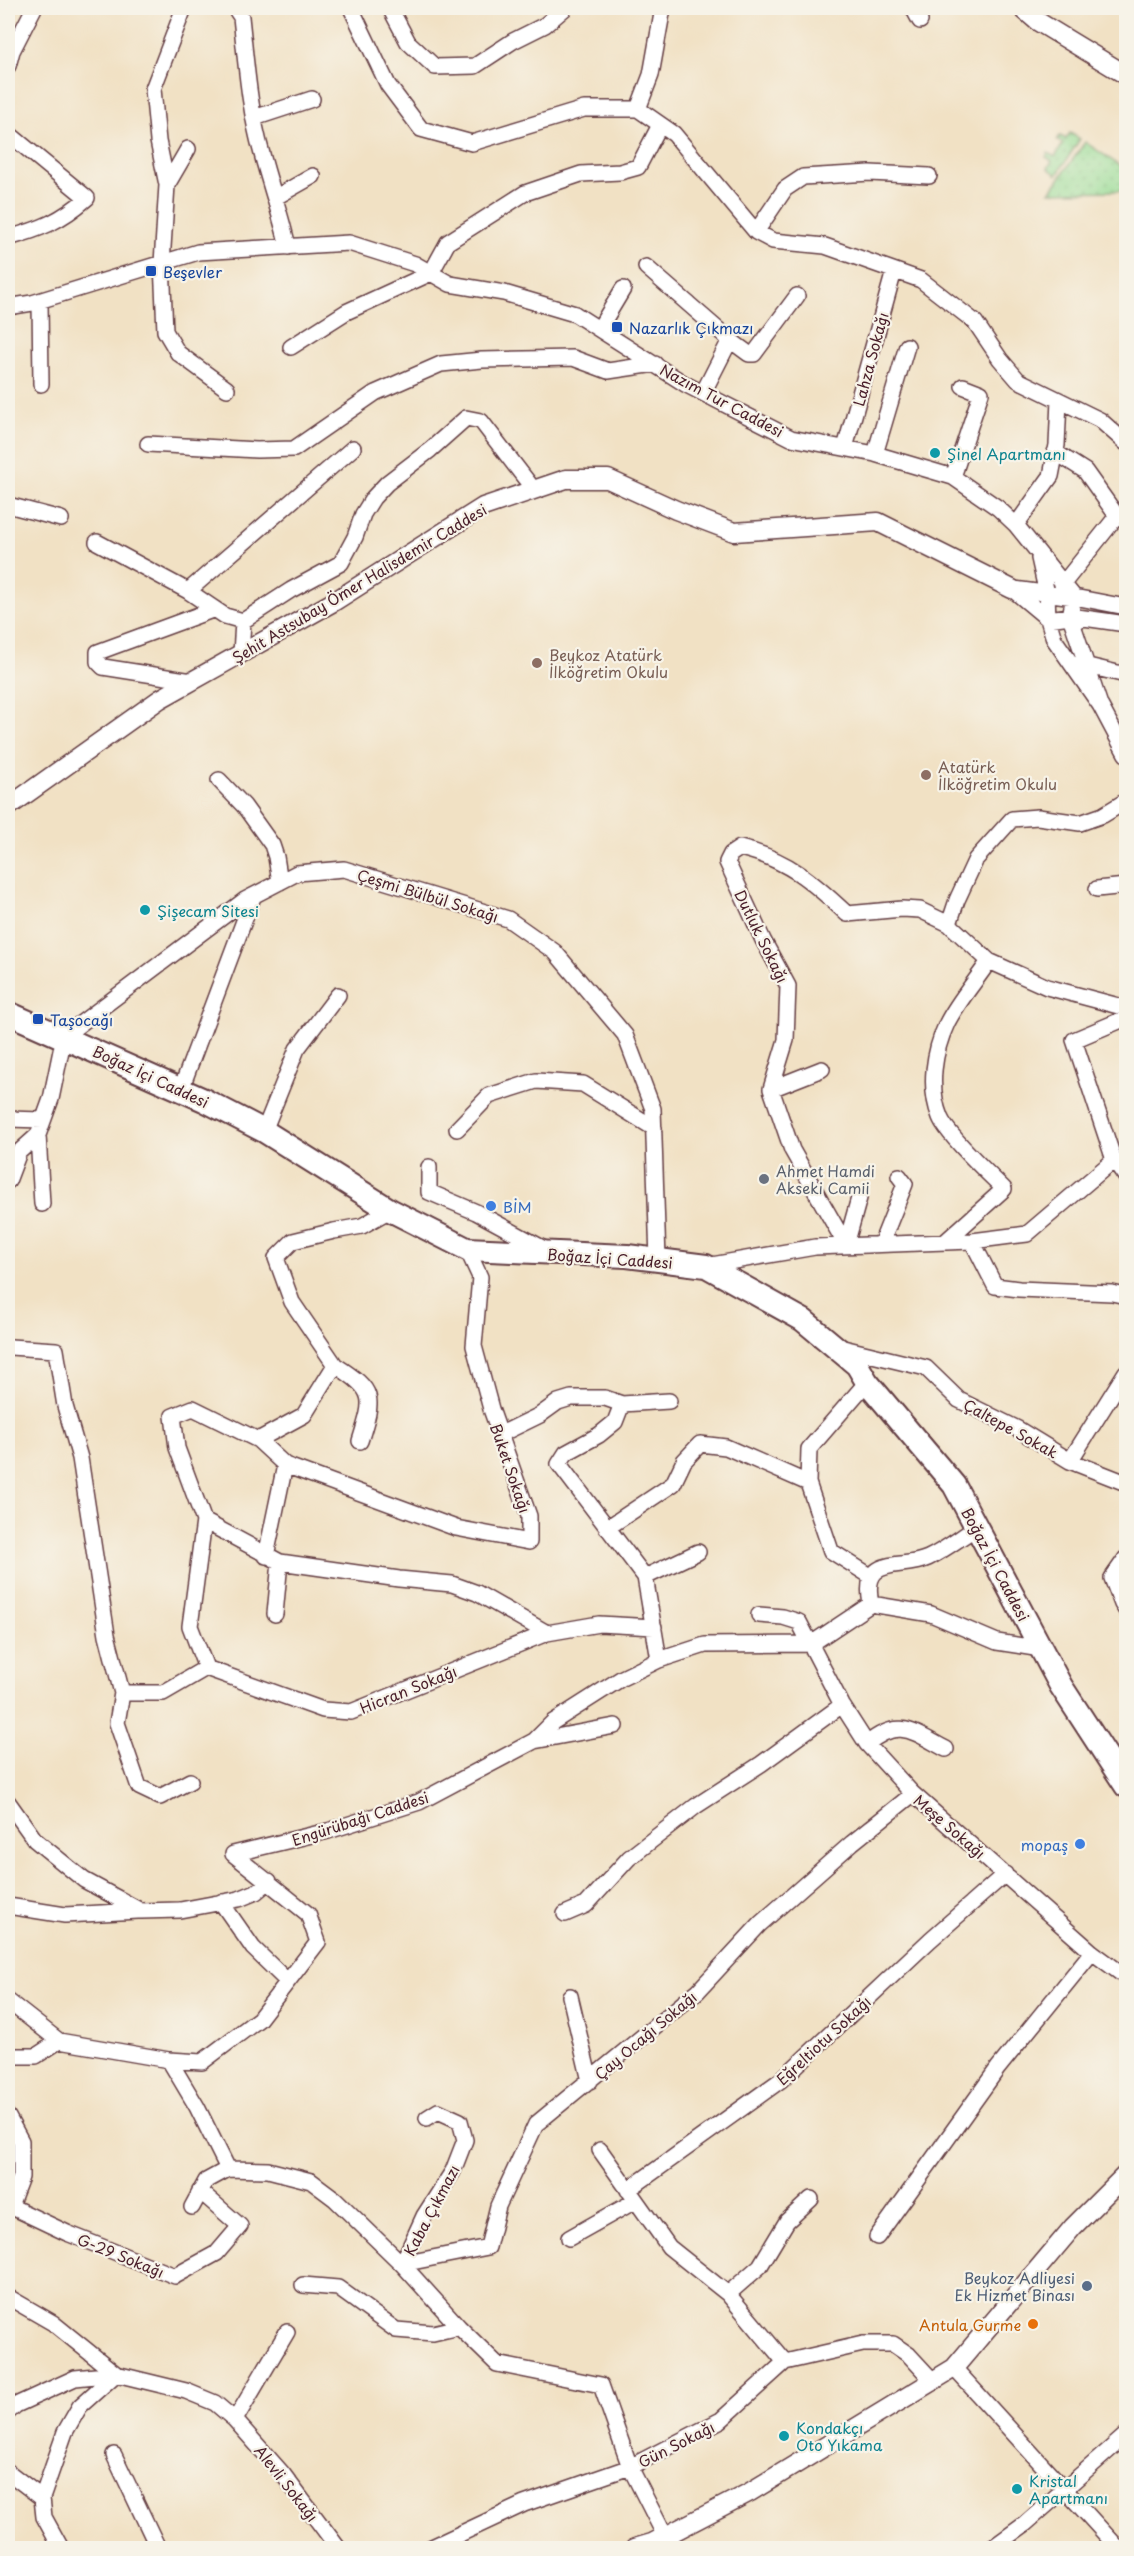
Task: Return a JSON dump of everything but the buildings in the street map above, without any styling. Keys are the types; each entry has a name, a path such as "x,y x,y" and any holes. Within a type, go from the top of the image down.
{"main road":[{"name":"Boğaz İçi Caddesi","path":"8,1013 181,1089 264,1131 390,1210 467,1249 627,1256 706,1266 803,1320 857,1365 867,1382 954,1485 1061,1686 1126,1786"}],"street":[{"path":"8,66 12,51 34,8"},
{"path":"184,8 153,89 158,141 167,185 162,263 165,331 178,353 227,389"},
{"path":"235,8 241,16 254,118 288,247"},
{"path":"351,8 388,85 421,129 472,142 584,109 638,110 674,134 756,232 773,241 825,246 921,280 975,322 1000,359 1018,380 1100,420 1126,443"},
{"path":"390,8 408,42 435,67 475,66 513,41 545,25 565,8"},
{"path":"638,110 651,75 663,8"},
{"path":"913,8 920,21"},
{"path":"1022,8 1037,21 1126,75"},
{"path":"254,118 312,99"},
{"path":"291,347 346,312 431,273 448,242 525,193 581,174 620,172 638,167 660,125"},
{"path":"8,129 32,154 87,198 67,215 40,229 8,238"},
{"path":"167,185 188,149"},
{"path":"756,232 786,189 803,177 870,172 929,176"},
{"path":"276,197 313,177"},
{"name":"Nazım Tur Caddesi","path":"8,307 40,301 198,252 349,243 415,264 450,284 504,293 575,314 703,393 791,438 875,454 953,477 998,508 1016,525 1062,585 1074,597"},
{"path":"646,267 749,354 754,354 797,296"},
{"name":"Lahza Sokağı","path":"845,448 894,271"},
{"path":"599,329 623,289"},
{"path":"40,301 41,384"},
{"path":"703,393 730,340"},
{"path":"875,454 907,346"},
{"path":"148,444 257,450 294,449 375,393 441,364 482,360 573,358 608,371 655,364"},
{"path":"953,477 981,393 963,386"},
{"path":"1016,525 1051,476 1059,400"},
{"path":"97,542 188,591 225,616 243,621 291,590 341,563 356,537 363,514 373,498 387,483 430,450 466,418 481,421 534,490"},
{"path":"188,591 353,448"},
{"path":"1055,452 1085,471 1117,516 1062,585"},
{"name":"Şehit Astsubay Ömer Halisdemir Caddesi","path":"8,807 160,699 335,601 483,507 566,480 608,479 676,510 734,532 878,522 1012,589"},
{"path":"8,505 61,519"},
{"path":"1039,555 1047,594 1048,619 1054,639 1101,705 1126,754"},
{"path":"1012,589 1126,607"},
{"path":"1012,589 1048,619 1070,616 1126,624"},
{"path":"1074,597 1070,616 1101,705"},
{"path":"192,681 103,667 98,662 98,652 215,609"},
{"path":"241,654 243,621"},
{"path":"1088,666 1126,675"},
{"path":"219,780 243,806 272,844 280,882"},
{"path":"1126,801 1080,824 1038,816 1012,819 976,859 957,900 949,924 989,962 1047,987 1126,1008"},
{"name":"Dutluk Sokağı","path":"771,1089 786,1040 788,986 763,940 727,862 731,854 740,848 762,853 806,876 847,914 902,909 920,910 949,924"},
{"name":"Çeşmi Bülbül Sokağı","path":"64,1036 244,900 297,873 344,869 508,919 555,952 625,1035 653,1109 658,1260"},
{"path":"1097,889 1126,886"},
{"path":"181,1089 253,897"},
{"path":"945,1242 1004,1189 961,1145 940,1118 932,1072 948,1023 989,962"},
{"path":"264,1131 297,1049 338,995"},
{"path":"1126,1017 1074,1040 1114,1160 1126,1177"},
{"path":"42,1203 38,1135 51,1099 64,1036"},
{"path":"822,1069 771,1089 792,1150 846,1245"},
{"path":"457,1129 489,1096 536,1081 583,1084 654,1128"},
{"path":"8,1119 42,1120"},
{"path":"8,1181 19,1152 38,1135"},
{"path":"706,1266 815,1247 972,1241 1027,1234 1114,1160"},
{"path":"429,1167 429,1192 476,1212 551,1253"},
{"path":"881,1244 905,1184 899,1176"},
{"path":"846,1245 859,1198"},
{"path":"360,1441 369,1411 368,1392 358,1379 335,1365 292,1302 276,1258 293,1241 362,1226 390,1210"},
{"path":"972,1241 995,1286 1112,1293 1126,1296"},
{"name":"Buket Sokağı","path":"204,1521 177,1449 173,1416 194,1408 258,1440 285,1465 456,1528 530,1542 529,1516 499,1435 474,1346 480,1277 467,1249"},
{"name":"Çaltepe Sokak","path":"834,1346 926,1368 959,1400 1016,1428 1070,1461 1126,1483"},
{"path":"10,1347 56,1350 65,1406 80,1458 107,1635 122,1692 117,1723 139,1787 160,1797 190,1781"},
{"path":"258,1440 304,1415 335,1365"},
{"path":"1070,1461 1126,1372"},
{"path":"867,1382 809,1449 808,1483 831,1551 872,1577"},
{"path":"499,1435 540,1415 558,1402 571,1398 605,1398 622,1404 669,1401"},
{"path":"622,1404 615,1422 599,1435 566,1452 559,1464 645,1577 659,1660"},
{"path":"607,1528 673,1484 684,1461 700,1444 726,1447 808,1483"},
{"path":"266,1556 285,1465"},
{"path":"122,1692 163,1693 206,1668 190,1626 204,1521 280,1562 452,1584 477,1593 547,1632"},
{"path":"871,1604 868,1590 872,1577 884,1565 926,1558 976,1528"},
{"path":"645,1577 698,1552"},
{"path":"1126,1558 1112,1578 1126,1610"},
{"path":"275,1614 280,1562"},
{"path":"812,1644 871,1604 931,1614 997,1642 1041,1649"},
{"name":"Meşe Sokağı","path":"759,1615 783,1617 799,1622 842,1705 867,1744 913,1794 1092,1952 1126,1977"},
{"name":"Hicran Sokağı","path":"206,1668 323,1710 351,1712 547,1632 599,1624 654,1627"},
{"name":"Engürübağı Caddesi","path":"8,2001 58,2041 169,2060 202,2062 259,2019 318,1941 308,1914 233,1854 328,1831 419,1802 534,1741 553,1722 622,1678 659,1660 705,1645 812,1644"},
{"path":"565,1914 586,1905 629,1858 696,1806 761,1764 842,1705"},
{"path":"534,1741 615,1726"},
{"path":"867,1744 882,1732 900,1728 946,1749"},
{"name":"Çay Ocağı Sokağı","path":"402,2264 488,2247 498,2206 536,2124 698,1991 760,1924 852,1843 913,1794"},
{"path":"8,1802 35,1840 84,1880 141,1911"},
{"name":"Eğreltiotu Sokağı","path":"569,2238 631,2195 781,2080 930,1940 1005,1874"},
{"path":"8,1906 65,1915 180,1910 239,1899 256,1892 269,1881"},
{"path":"222,1902 253,1948 287,1981"},
{"path":"877,2237 998,2068 1092,1952"},
{"path":"570,1996 590,2081"},
{"path":"8,2056 36,2056 58,2041"},
{"path":"169,2060 197,2107 228,2169"},
{"name":"Kaba Çıkmazı","path":"402,2264 424,2216 453,2171 465,2140 460,2121 449,2114 438,2111 427,2118"},
{"path":"8,2117 21,2141 21,2177 9,2209"},
{"path":"600,2150 669,2247 728,2294 785,2362"},
{"path":"192,2207 206,2181 228,2169 268,2170 311,2181 335,2199 402,2264 459,2327 497,2364 601,2385 630,2467 667,2542"},
{"path":"635,2548 667,2542 954,2368 1073,2228 1126,2174"},
{"name":"G-29 Sokağı","path":"9,2209 175,2276 217,2253 240,2226 200,2191"},
{"path":"728,2294 760,2266 787,2221 811,2199"},
{"path":"303,2285 338,2288 396,2330 433,2333 459,2327"},
{"name":"Alevli Sokağı","path":"8,2297 53,2323 116,2374 186,2391 215,2403 235,2420 282,2473 338,2548"},
{"path":"235,2420 287,2332"},
{"name":"Gün Sokağı","path":"430,2548 524,2504 630,2467 721,2420 785,2362 863,2344 893,2344 909,2355 934,2382"},
{"path":"954,2368 1119,2548"},
{"path":"8,2412 16,2405 75,2378 116,2374"},
{"path":"61,2548 44,2517 42,2498 65,2432 80,2406 116,2374"},
{"path":"992,2548 1065,2489 1126,2434"},
{"path":"114,2455 158,2548"},
{"path":"8,2472 42,2498"}],"green space":[{"path":"1070,133 1080,139 1057,175 1048,168 1052,161 1046,157 1048,153 1055,157 1063,144 1057,140 1060,136 1066,139"},
{"path":"1085,142 1126,170 1126,191 1050,192"}],"place":[{"name":"Beşevler","path":"151,271"},
{"name":"Nazarlık Çıkmazı","path":"617,327"},
{"name":"Şinel Apartmanı","path":"935,453"},
{"name":"Beykoz Atatürk İlköğretim Okulu","path":"537,663"},
{"name":"Atatürk İlköğretim Okulu","path":"926,775"},
{"name":"Şişecam Sitesi","path":"145,910"},
{"name":"Taşocağı","path":"38,1019"},
{"name":"Ahmet Hamdi Akseki Camii","path":"764,1179"},
{"name":"BİM","path":"491,1206"},
{"name":"mopaş","path":"1080,1844"},
{"name":"Beykoz Adliyesi Ek Hizmet Binası","path":"1087,2286"},
{"name":"Antula Gurme","path":"1033,2324"},
{"name":"Kondakçı Oto Yıkama","path":"784,2436"},
{"name":"Kristal Apartmanı","path":"1017,2489"}]}
